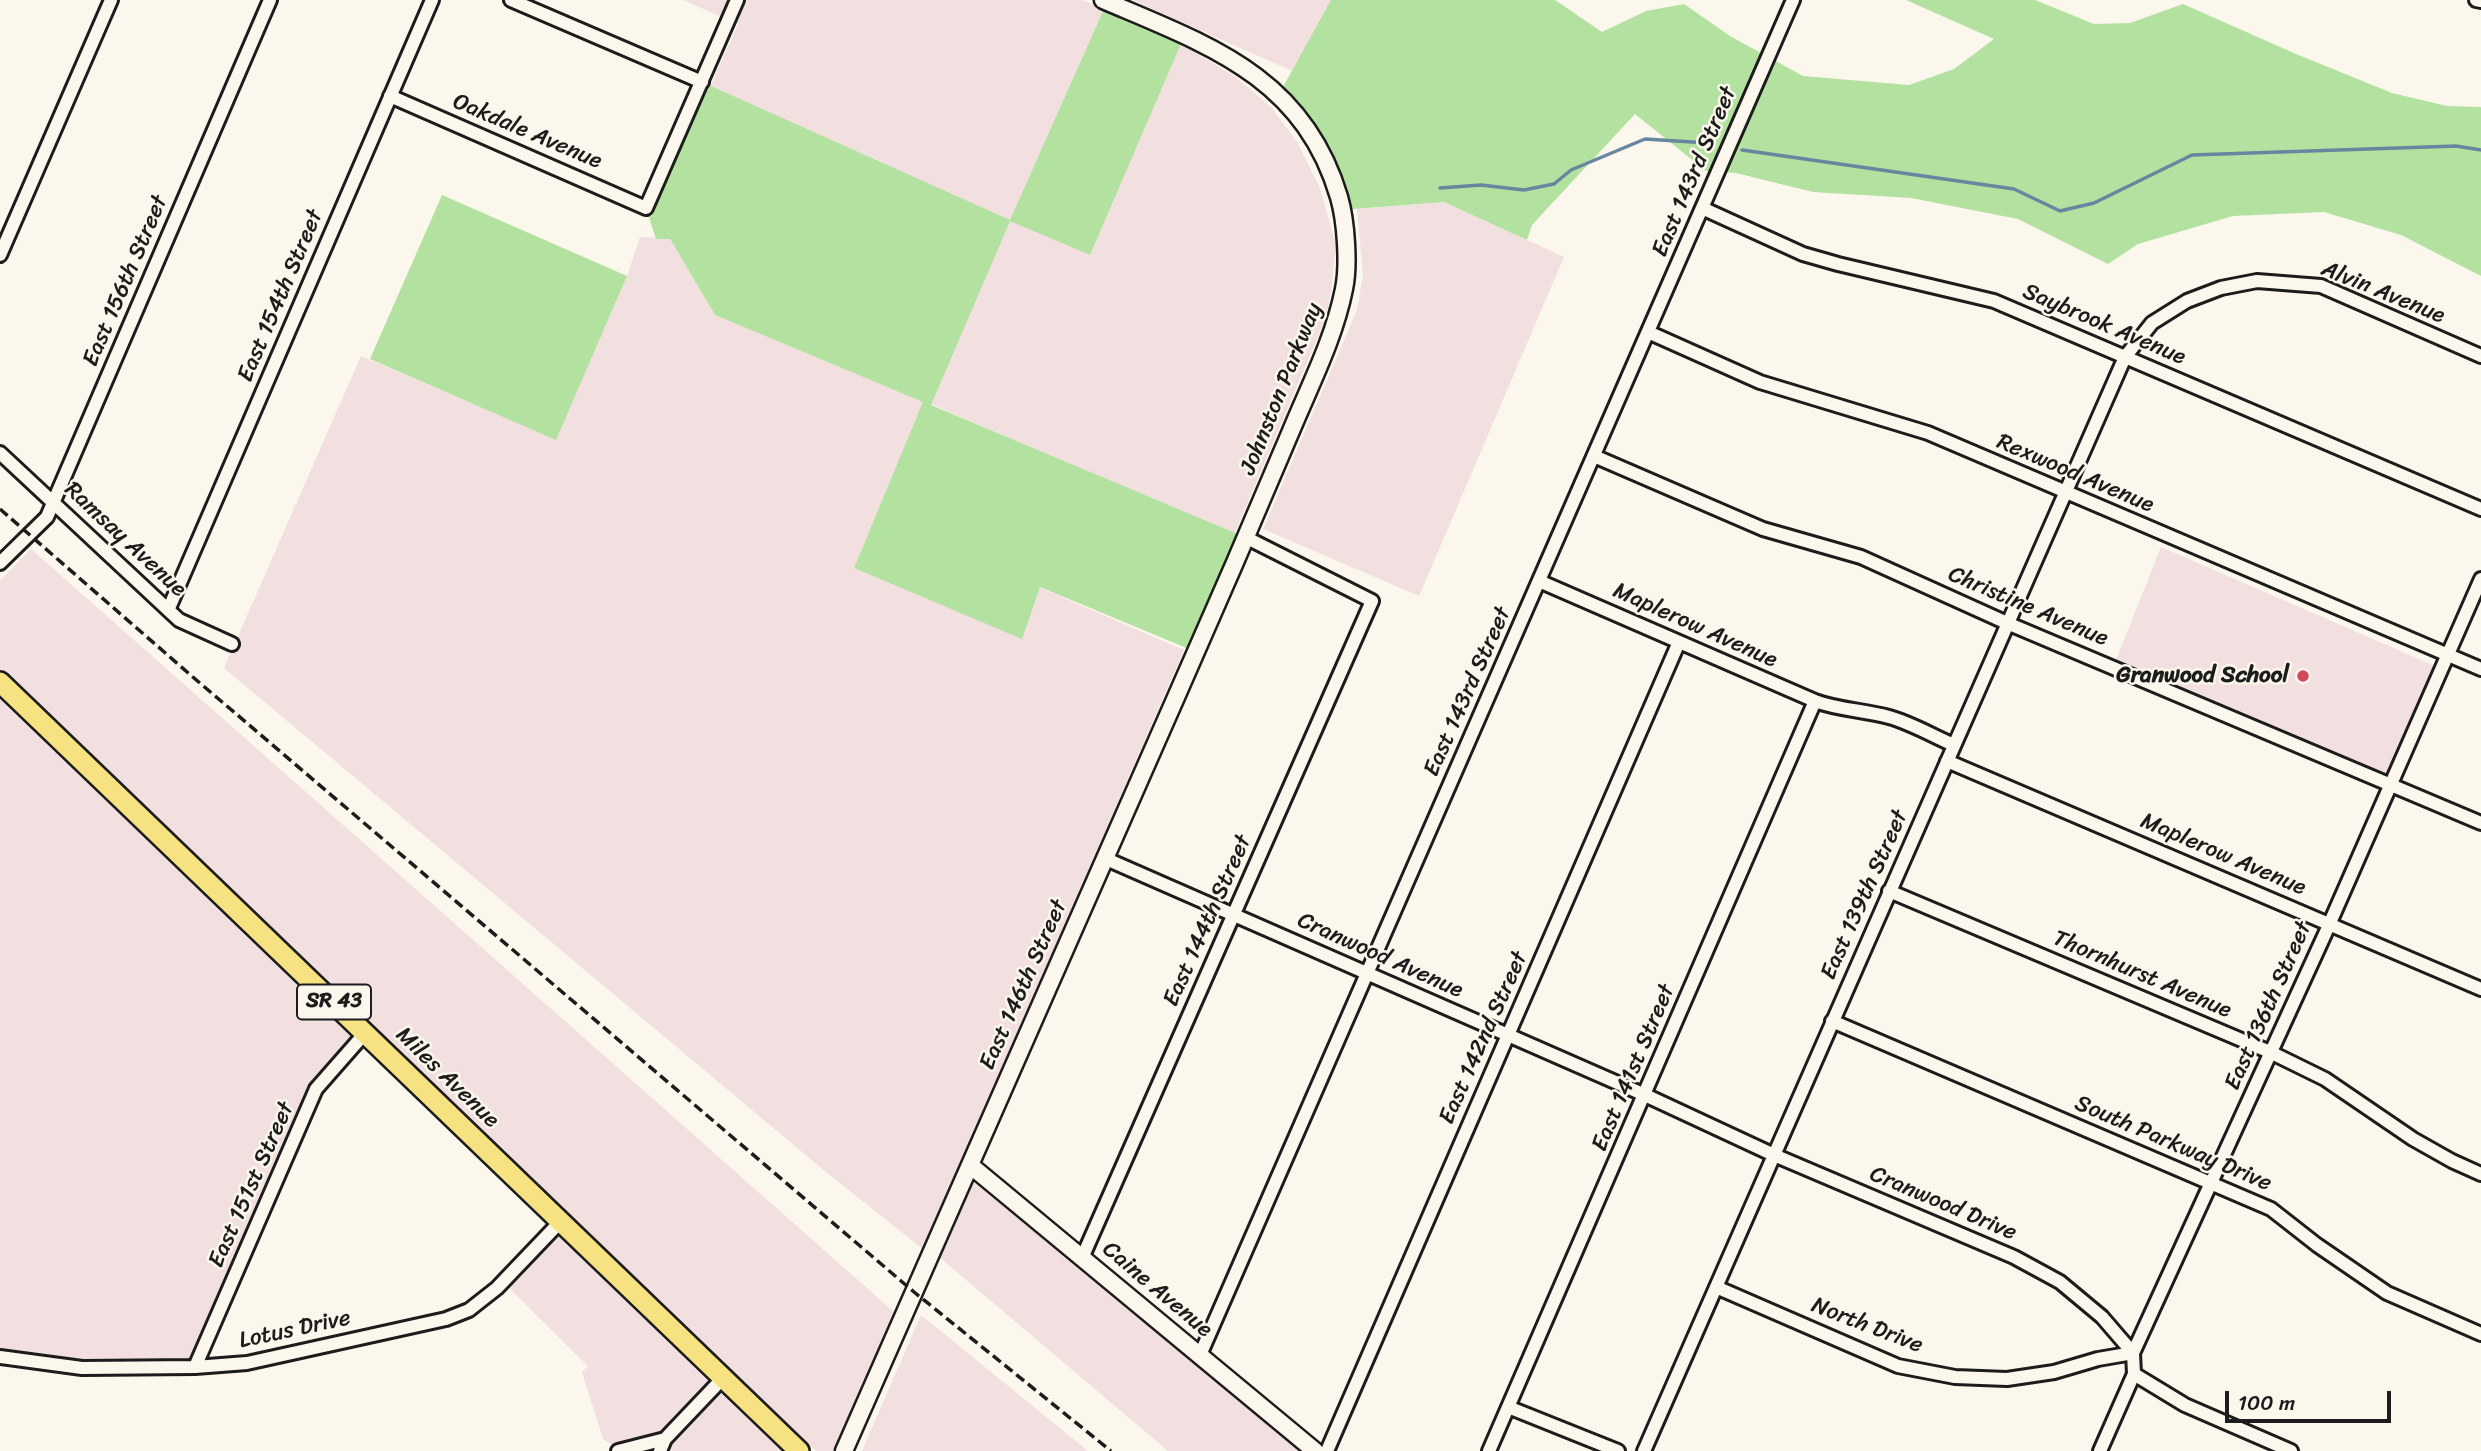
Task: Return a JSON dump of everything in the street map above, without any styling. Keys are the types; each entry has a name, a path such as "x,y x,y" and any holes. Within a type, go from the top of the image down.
{"main road":[{"name":"Miles Avenue","path":"0,682 799,1451"}],"street":[{"path":"0,255 111,0"},
{"name":"East 156th Street","path":"0,563 47,517 270,0"},
{"name":"East 154th Street","path":"169,608 432,0"},
{"path":"511,0 702,82 737,0"},
{"name":"Johnston Parkway","path":"1103,0 1215,49 1258,78 1290,106 1306,128 1325,160 1340,201 1345,239 1346,285 1334,327 1247,538"},
{"name":"East 143rd Street","path":"1200,1355 1793,0"},
{"name":"Oakdale Avenue","path":"390,96 646,208 702,82"},
{"name":"Saybrook Avenue","path":"1702,208 1803,254 1994,301 2481,509"},
{"name":"Alvin Avenue","path":"2125,357 2152,323 2187,301 2221,288 2257,281 2321,286 2481,356"},
{"name":"Rexwood Avenue","path":"1648,332 1760,382 1928,433 2481,669"},
{"name":"East 139th Street","path":"1644,1451 2125,357"},
{"name":"Ramsay Avenue","path":"0,453 179,620 232,644"},
{"name":"Christine Avenue","path":"1594,456 1763,529 1861,557 2007,623 2392,783 2481,823"},
{"name":"East 144th Street","path":"1082,1258 1372,601 1247,538"},
{"name":"East 146th Street","path":"844,1451 1247,538"},
{"name":"East 136th Street","path":"2100,1451 2134,1374 2133,1353 2330,923 2481,579"},
{"name":"Maplerow Avenue","path":"1539,581 1815,701 1834,708 1894,718 1954,745"},
{"name":"East 142nd Street","path":"1326,1451 1679,642"},
{"name":"East 141st Street","path":"1489,1451 1815,701"},
{"name":"Maplerow Avenue","path":"1947,761 2481,989"},
{"name":"Cranwood Avenue","path":"1104,858 1715,1126"},
{"name":"Thornhurst Avenue","path":"1889,891 2270,1052 2325,1079 2413,1139 2481,1174"},
{"name":"South Parkway Drive","path":"1832,1021 2272,1209 2317,1245 2388,1293 2481,1334"},
{"name":"East 151st Street","path":"195,1367 316,1089 366,1032"},
{"name":"Cranwood Drive","path":"1715,1126 1774,1155 2014,1257 2060,1282 2102,1317 2133,1353"},
{"name":"Caine Avenue","path":"970,1164 1315,1451"},
{"name":"Lotus Drive","path":"0,1357 82,1368 195,1367 247,1363 446,1319 469,1310 497,1288 560,1222"},
{"name":"North Drive","path":"1716,1287 1898,1366 1955,1377 2007,1379 2054,1372 2098,1359 2133,1353"},
{"path":"2134,1374 2185,1405 2291,1451"},
{"path":"618,1451 662,1445 723,1378"},
{"path":"1508,1407 1618,1451"}],"shaded area":[{"path":"683,0 1082,0 1104,9 1011,220 1090,254 1181,44 1236,77 1271,107 1297,142 1320,188 1336,245 1325,320 1234,535 931,404 710,87 738,24"},
{"path":"1132,0 1332,0 1292,71"},
{"path":"1444,202 1564,257 1419,596 1263,529 1357,310 1363,275 1357,209"},
{"path":"640,237 669,238 715,315 924,402 854,568 1022,638 1039,587 1184,650 923,1249 826,1172 224,668 361,356 556,439 627,276"},
{"path":"2161,547 2435,666 2386,775 2116,660"},
{"path":"31,549 894,1312 833,1451 816,1451 0,673 0,581"},
{"path":"0,682 366,1032 316,1089 195,1367 82,1368 0,1357"},
{"path":"970,1165 1315,1451 1168,1451 932,1251"},
{"path":"560,1222 799,1451 622,1451 603,1439 582,1372 588,1366 503,1282"},
{"path":"921,1315 1088,1451 862,1451"}],"green space":[{"path":"1331,0 1555,0 1602,32 1646,11 1684,4 1730,36 1803,76 1909,85 1954,69 1994,39 1906,0 2035,0 2094,24 2130,23 2183,4 2392,93 2447,106 2481,107 2481,276 2401,235 2324,212 2233,216 2138,244 2108,264 2018,219 1911,198 1813,192 1736,173 1706,171 1635,114 1532,225 1527,240 1444,202 1341,210 1325,160 1278,96"},
{"path":"1104,9 1181,44 1090,255 1010,221 931,405 1247,538 1196,652 1040,587 1022,639 854,568 923,402 715,315 670,239 656,239 646,208 702,82 1010,220"},
{"path":"442,195 627,276 556,440 370,359"}],"waterway":[{"path":"1440,188 1481,185 1524,190 1554,184 1571,170 1645,139 1708,143"},
{"path":"1742,150 2014,189 2060,211 2094,203 2192,155 2456,146 2481,150"}],"railway":[{"path":"0,509 194,678 914,1292 1111,1451"}],"place":[{"name":"Granwood School","path":"2303,676"}]}
